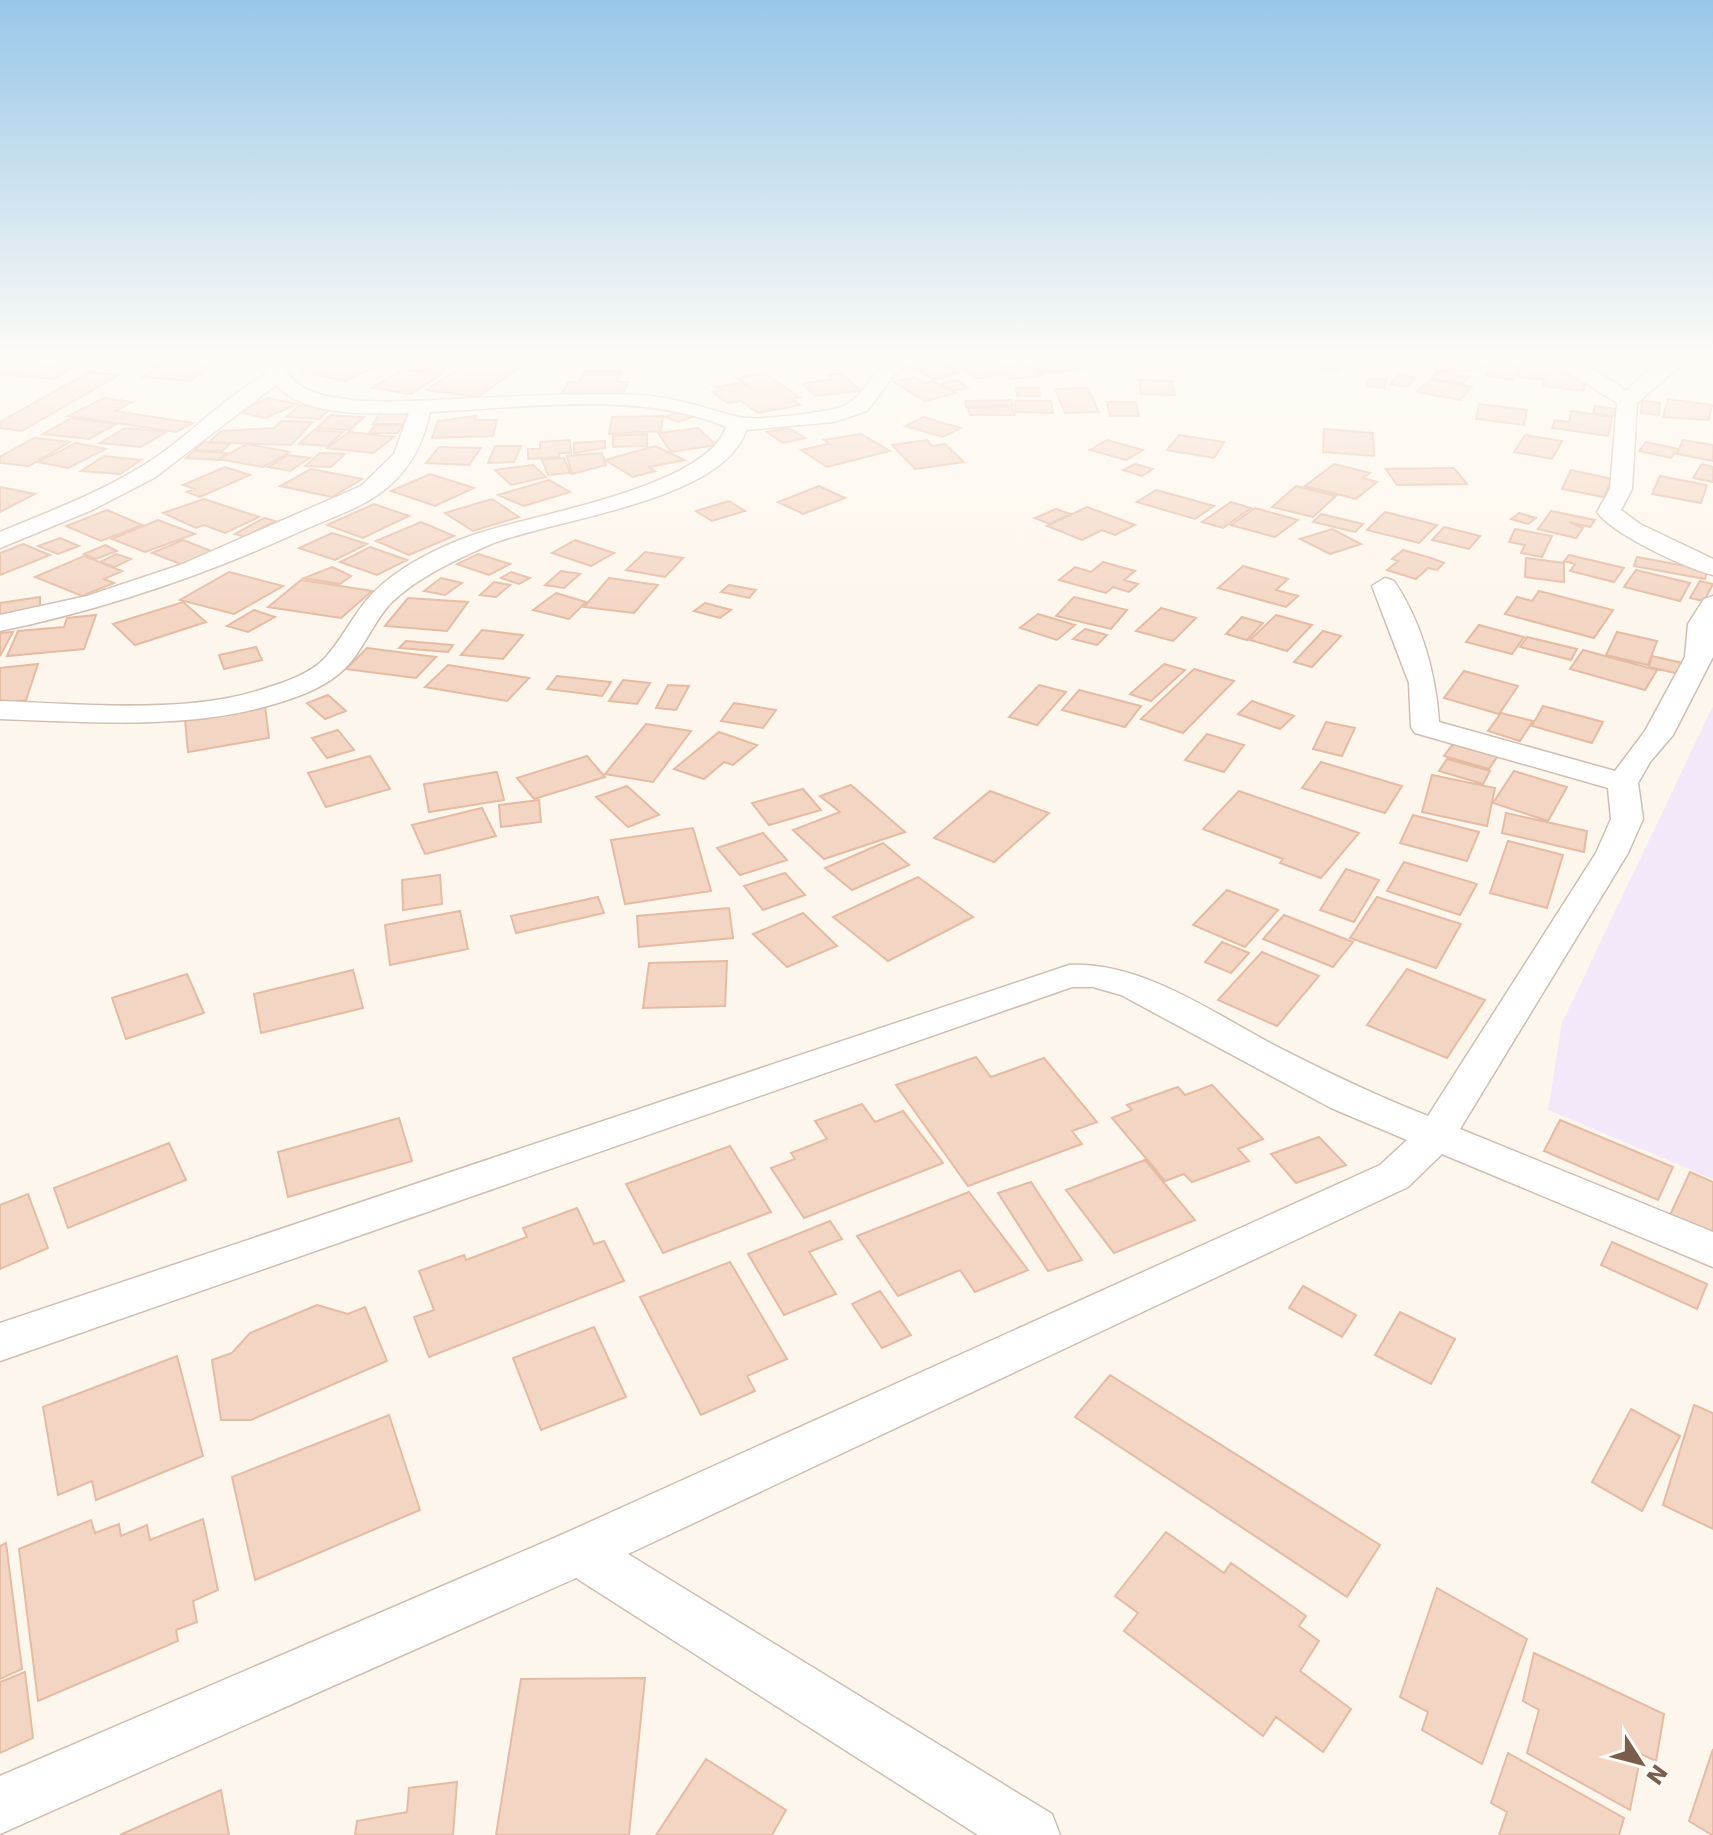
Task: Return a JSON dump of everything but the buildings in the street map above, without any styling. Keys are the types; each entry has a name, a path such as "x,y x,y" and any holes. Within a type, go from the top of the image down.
{"street":[{"path":"0,541 111,492 165,461 183,446"},
{"path":"0,623 93,603 209,564 369,491 393,474 409,446"},
{"path":"0,710 89,713 198,710 261,699 302,685 333,665 380,600 407,576 483,539 609,505 685,476 716,459 727,446"},
{"path":"1624,446 1621,489 1609,512 1632,529 1713,568"},
{"path":"1385,586 1392,597 1423,683 1425,727 1623,783"},
{"path":"0,1805 579,1552 1394,1176 1435,1137 1612,853 1627,819 1623,783 1637,758 1658,735 1699,657 1701,624 1713,604"},
{"path":"0,1342 1069,976 1095,975 1134,987 1345,1098 1713,1250"},
{"path":"579,1552 1031,1835"}],"shaded area":[{"path":"1713,706 1713,1179 1548,1110 1562,1023"}]}
